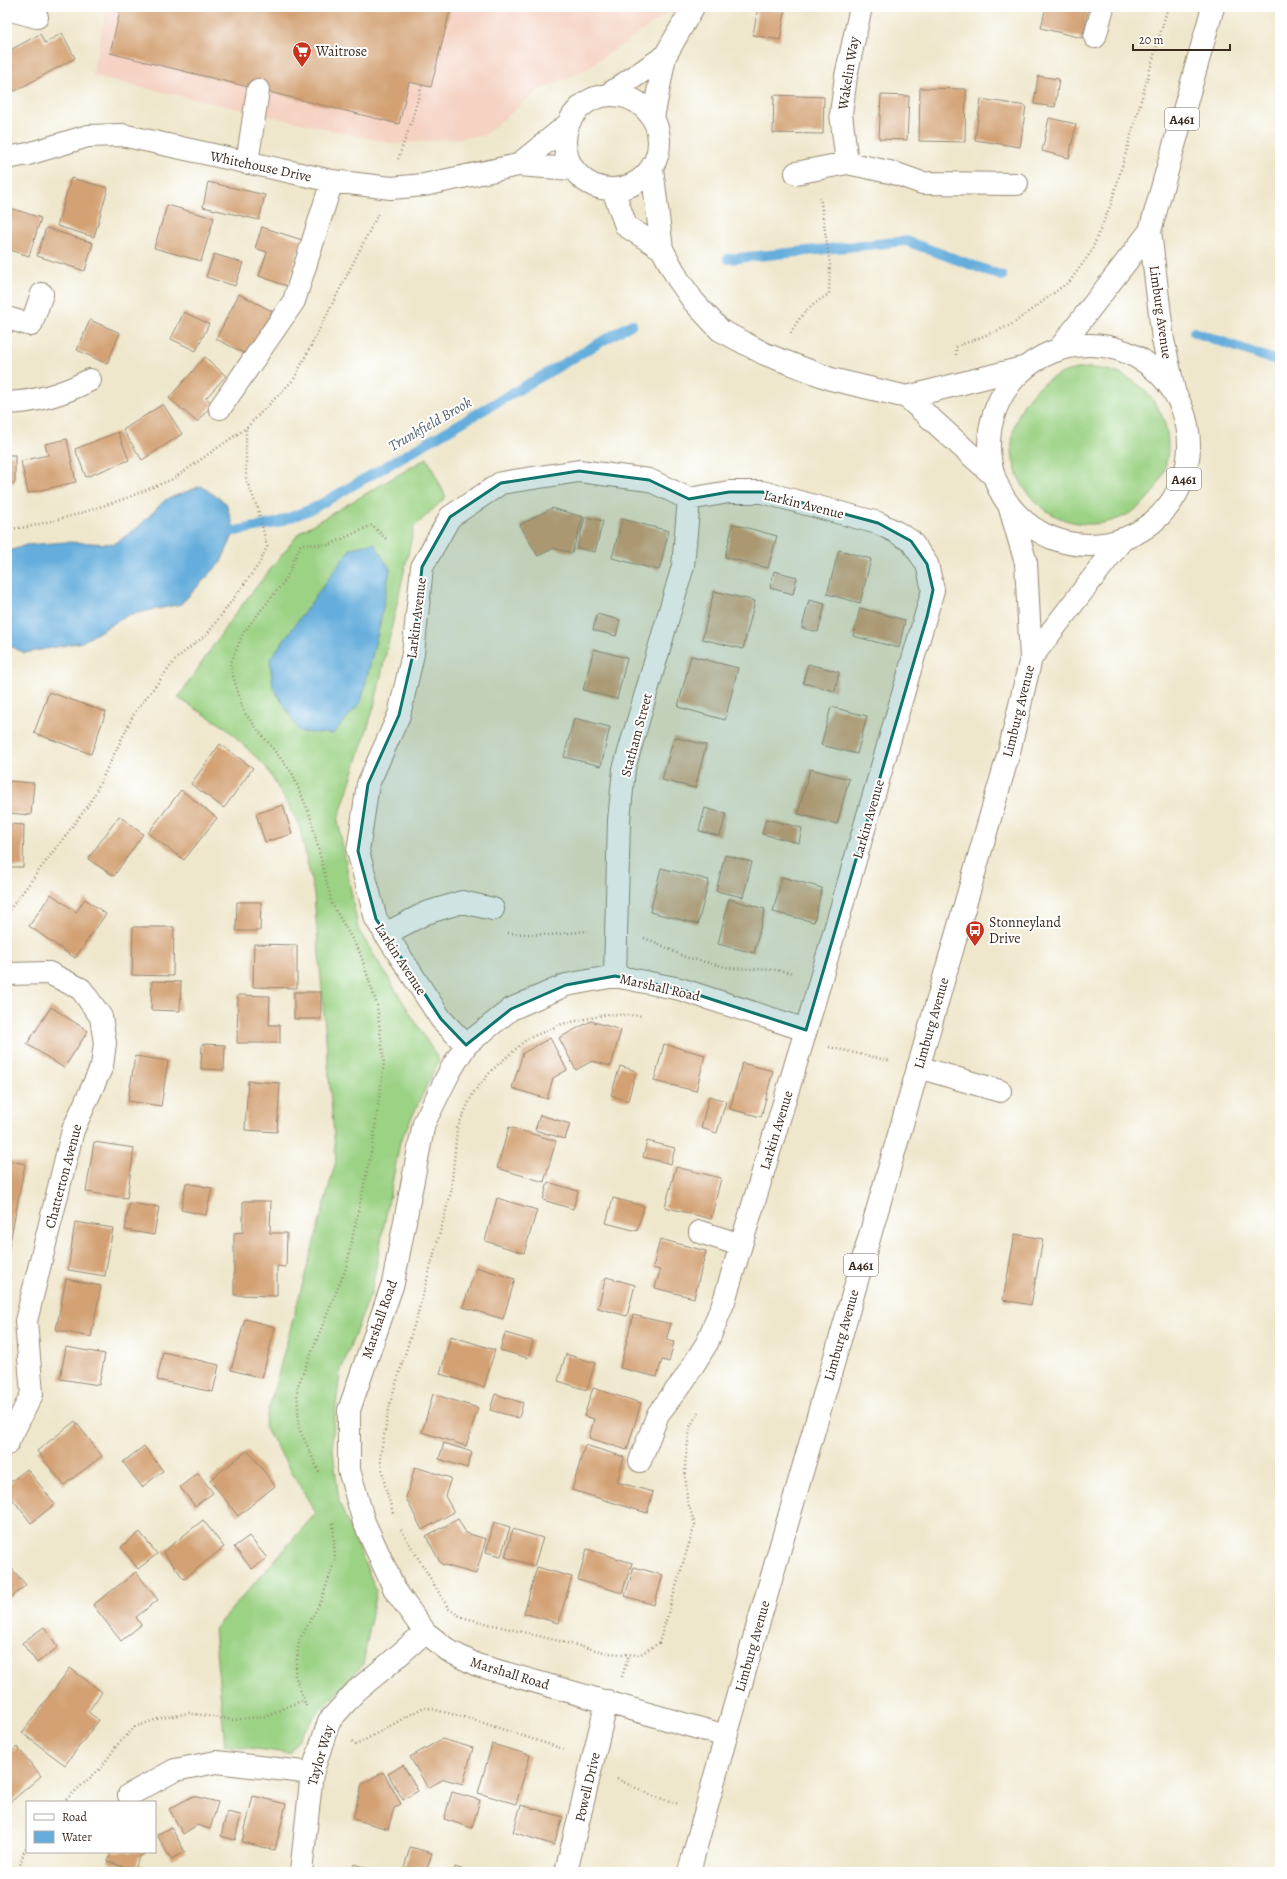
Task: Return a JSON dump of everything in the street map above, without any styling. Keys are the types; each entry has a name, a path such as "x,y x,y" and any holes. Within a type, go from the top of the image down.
{"street":[{"path":"653,118 665,56 693,7"},
{"name":"Wakelin Way","path":"847,163 841,114 846,76 862,7"},
{"path":"1095,37 1103,7"},
{"name":"Limburg Avenue","path":"1059,349 1150,231 1213,7"},
{"path":"7,9 37,17"},
{"path":"609,94 665,56"},
{"path":"247,163 258,90"},
{"path":"609,94 622,95 635,100 645,108 653,118 658,131 659,146 652,168 643,178 634,184 613,190 590,184 572,170 566,156 564,139 567,125 574,113 582,104 595,97 609,94"},
{"name":"Whitehouse Drive","path":"518,165 567,125"},
{"name":"Whitehouse Drive","path":"7,158 28,154 88,136 122,135 332,181 391,188 424,185 518,165 572,170"},
{"path":"806,171 847,163 894,173 922,184 1017,184"},
{"path":"652,168 662,249 694,302 720,330 765,354 831,379 907,397 1023,368"},
{"path":"220,408 294,301 332,181"},
{"path":"613,190 626,226 662,249"},
{"name":"Limburg Avenue","path":"1150,231 1162,340 1174,392"},
{"path":"7,318 31,325 42,294"},
{"name":"A461","path":"1087,346 1110,349 1137,359 1157,373 1174,392 1186,417 1190,443 1187,470 1180,491 1166,511 1149,525 1122,540 1093,546 1068,544 1046,536 1033,527 1009,504 993,475 990,445 993,421 999,399 1010,381 1023,368 1041,356 1059,349 1087,346"},
{"path":"7,403 37,399 73,389 90,380"},
{"path":"907,397 993,475"},
{"name":"Larkin Avenue","path":"466,1045 441,1019 376,919 358,851 368,784 399,715 413,654 422,567 450,518 501,483 579,471 649,480 689,499 729,492 762,492 878,522 911,541 927,564 934,590 804,1035 724,1301 707,1343 684,1380 658,1414 640,1461"},
{"name":"Statham Street","path":"615,976 619,820 624,769 683,566 689,499"},
{"name":"Limburg Avenue","path":"689,1872 726,1736 1009,752 1031,658 1026,563 1009,504"},
{"name":"Limburg Avenue","path":"1031,658 1122,540"},
{"path":"385,934 426,913 462,902 494,909"},
{"name":"Chatterton Avenue","path":"7,974 49,973 81,989 101,1017 105,1043 102,1066 73,1130 26,1321 32,1394 7,1444"},
{"name":"Marshall Road","path":"726,1736 477,1665 449,1651 425,1632 395,1590 364,1522 349,1470 349,1410 393,1284 424,1123 450,1071 466,1045 511,1009 566,985 615,976 680,989 804,1035"},
{"path":"918,1067 1000,1091"},
{"path":"700,1232 741,1245"},
{"name":"Taylor Way","path":"301,1872 312,1773 329,1721 356,1691 425,1632"},
{"name":"Powell Drive","path":"566,1872 607,1701"},
{"path":"130,1795 175,1770 216,1762 312,1773"}],"path":[{"path":"956,385 956,347 1011,325 1070,281 1091,252 1111,204 1168,7"},
{"path":"779,359 796,324 810,306 829,294 830,265 825,232 806,171"},
{"path":"7,913 90,803 135,712 177,658 208,633 259,564 268,547 258,509 246,479 246,428"},
{"path":"320,1475 299,1428 297,1388 346,1268 373,1143 384,1063 377,1005 360,953 332,904 310,815 292,773 244,712 230,666 243,634 286,579 301,544 329,545 372,525 388,541"},
{"path":"393,1514 385,1486 380,1457 390,1404 451,1192 457,1129 473,1094 492,1070 527,1039 562,1024 609,1014 643,1016"},
{"path":"804,1035 918,1067"},
{"path":"399,1528 449,1609 461,1617 608,1653 639,1655 659,1643 695,1524 687,1500 685,1464 690,1427 701,1405"},
{"path":"333,1522 335,1560 321,1601 299,1641 296,1675 303,1700 312,1718 356,1745 424,1707 470,1719 593,1760 620,1782 653,1796 706,1813"},
{"path":"64,1801 101,1768 117,1745 135,1727 157,1718 189,1713 233,1720 265,1716 303,1700"},
{"path":"18,1872 26,1849"}],"highlighted area":[{"path":"579,471 649,480 689,499 729,492 762,492 878,523 911,541 927,564 933,590 927,617 806,1030 680,989 615,976 566,985 511,1009 466,1045 441,1019 376,919 358,851 368,784 399,715 413,654 422,567 450,517 501,483"}],"shaded area":[{"path":"107,7 672,7 671,11 585,70 539,90 483,136 394,144 92,76"}],"green space":[{"path":"1082,368 1098,368 1113,371 1127,377 1140,385 1151,396 1165,423 1168,446 1167,461 1159,483 1151,496 1140,507 1113,521 1098,524 1082,524 1067,521 1053,515 1040,507 1029,496 1015,469 1012,454 1012,438 1015,423 1021,409 1029,396 1040,385 1067,371"},
{"path":"427,458 446,497 414,527 374,707 338,820 358,929 439,1060 400,1142 371,1293 340,1373 332,1441 339,1502 376,1590 363,1665 314,1717 289,1753 225,1745 214,1629 316,1513 264,1426 336,1161 314,894 299,824 266,767 225,727 178,698 234,615 300,532","holes":["390,569 380,623 361,702"]}],"water":[{"path":"201,486 226,503 235,531 221,562 181,604 128,615 82,642 25,653 7,645 7,552 26,545 66,542 114,544 136,529 165,500"},
{"path":"374,543 390,569 380,623 361,702 333,734 300,732 273,687 270,659 351,548"}],"building":[{"name":"Waitrose","path":"121,7 451,7 431,87 409,82 399,124 110,53"},
{"path":"758,7 785,12 780,40 753,35"},
{"path":"1046,7 1089,7 1082,38 1041,28"},
{"path":"62,33 75,58 15,91 7,89 7,48 12,49 40,34 45,43"},
{"path":"1038,76 1059,79 1055,107 1034,104"},
{"path":"920,88 966,89 965,142 919,141"},
{"path":"774,95 824,97 823,134 773,133"},
{"path":"881,95 909,96 907,140 879,139"},
{"path":"981,99 1026,106 1020,147 975,140"},
{"path":"1049,118 1076,124 1069,158 1042,151"},
{"path":"71,178 108,188 94,237 57,226"},
{"path":"208,182 265,195 259,220 203,207"},
{"path":"167,205 214,218 201,261 154,248"},
{"path":"7,207 41,218 29,256 7,249"},
{"path":"262,227 302,240 287,286 259,276 267,252 255,248"},
{"path":"46,228 93,243 85,271 37,256"},
{"path":"214,254 243,263 235,286 206,277"},
{"path":"239,294 272,311 250,356 216,339"},
{"path":"184,312 209,324 196,351 171,339"},
{"path":"90,320 120,333 107,364 77,350"},
{"path":"205,357 226,376 206,398 213,404 197,422 169,398"},
{"path":"163,404 182,434 142,460 123,430"},
{"path":"118,432 129,460 86,477 75,449"},
{"path":"67,439 76,482 28,493 21,461 48,455 45,444"},
{"path":"7,455 15,455 15,483 7,483"},
{"path":"552,508 583,517 572,553 554,548 538,556 520,525"},
{"path":"585,517 603,521 595,552 577,548"},
{"path":"622,519 669,531 659,570 612,558"},
{"path":"733,524 777,536 768,568 725,557"},
{"path":"839,550 871,559 860,603 827,594"},
{"path":"774,571 797,577 793,594 770,588"},
{"path":"714,591 755,601 743,649 702,639"},
{"path":"809,600 825,604 818,632 802,628"},
{"path":"860,608 905,620 899,648 853,636"},
{"path":"597,614 620,620 616,636 593,630"},
{"path":"594,649 627,658 617,699 583,690"},
{"path":"691,656 738,668 725,720 678,707"},
{"path":"808,664 839,672 835,691 803,683"},
{"path":"49,692 106,712 91,754 34,733"},
{"path":"831,707 867,716 857,754 821,745"},
{"path":"574,718 610,727 601,766 564,757"},
{"path":"674,737 706,745 695,788 662,780"},
{"path":"220,744 253,768 224,808 191,784"},
{"path":"810,769 849,779 837,824 798,814"},
{"path":"7,781 34,783 31,815 7,813"},
{"path":"181,790 217,818 184,860 148,833"},
{"path":"283,805 292,834 265,842 256,814"},
{"path":"705,808 726,814 720,836 699,831"},
{"path":"119,816 143,834 114,876 88,859"},
{"path":"766,819 802,828 799,843 762,834"},
{"path":"7,824 24,825 23,867 7,867"},
{"path":"725,855 752,862 743,897 716,891"},
{"path":"661,868 709,880 698,924 650,912"},
{"path":"782,877 822,888 814,922 773,912"},
{"path":"51,894 76,912 85,899 106,914 75,958 29,926"},
{"path":"729,899 765,909 754,953 718,944"},
{"path":"237,902 261,902 260,931 236,931"},
{"path":"133,927 174,927 173,976 132,975"},
{"path":"254,944 297,945 297,988 253,987"},
{"path":"152,981 181,982 180,1011 151,1010"},
{"path":"294,992 321,992 321,1019 294,1019"},
{"path":"238,995 270,996 269,1025 280,1025 280,1043 237,1043"},
{"path":"51,1007 88,1031 64,1068 27,1044"},
{"path":"591,1021 621,1030 611,1066 592,1061 576,1070 559,1038"},
{"path":"550,1038 567,1070 553,1078 547,1099 512,1088 523,1053"},
{"path":"202,1044 225,1045 224,1070 201,1069"},
{"path":"664,1044 705,1055 696,1091 654,1081"},
{"path":"135,1056 168,1061 161,1106 128,1101"},
{"path":"742,1063 773,1071 761,1117 730,1109"},
{"path":"620,1066 636,1071 628,1101 611,1095"},
{"path":"248,1081 280,1083 277,1132 245,1130"},
{"path":"709,1096 726,1101 717,1133 701,1128"},
{"path":"540,1115 570,1124 565,1139 535,1130"},
{"path":"509,1127 556,1141 544,1182 497,1168"},
{"path":"647,1141 675,1148 671,1164 643,1157"},
{"path":"94,1142 134,1148 127,1198 86,1192"},
{"path":"7,1160 25,1164 8,1253 7,1253"},
{"path":"676,1167 721,1178 711,1219 665,1207"},
{"path":"548,1182 578,1191 573,1209 543,1200"},
{"path":"186,1183 212,1188 206,1215 181,1210"},
{"path":"497,1198 537,1210 524,1253 485,1241"},
{"path":"613,1198 644,1206 637,1231 606,1223"},
{"path":"243,1201 271,1201 270,1233 287,1233 286,1267 277,1266 277,1296 234,1295 234,1233 243,1232"},
{"path":"129,1203 159,1207 154,1235 125,1230"},
{"path":"75,1222 113,1228 105,1276 68,1270"},
{"path":"1015,1234 1043,1239 1031,1305 1003,1300"},
{"path":"660,1239 706,1251 694,1298 655,1288 660,1270 653,1268"},
{"path":"476,1267 515,1279 503,1319 463,1307"},
{"path":"606,1277 635,1285 627,1316 598,1308"},
{"path":"66,1279 101,1286 91,1337 56,1330"},
{"path":"633,1315 671,1324 666,1340 674,1342 669,1362 662,1360 657,1377 620,1368"},
{"path":"245,1319 275,1327 262,1378 231,1370"},
{"path":"505,1333 533,1341 528,1358 500,1350"},
{"path":"451,1336 495,1350 484,1387 440,1374"},
{"path":"66,1347 105,1354 99,1385 60,1379"},
{"path":"163,1352 219,1365 213,1392 157,1380"},
{"path":"566,1354 595,1363 587,1390 558,1381"},
{"path":"593,1388 641,1403 627,1450 589,1438 594,1419 584,1416"},
{"path":"433,1394 478,1408 466,1446 422,1432"},
{"path":"495,1394 523,1403 519,1418 490,1410"},
{"path":"75,1421 102,1456 64,1485 37,1451"},
{"path":"444,1443 472,1452 467,1468 439,1459"},
{"path":"585,1445 624,1457 617,1482 653,1492 647,1513 572,1490"},
{"path":"144,1446 163,1471 142,1487 123,1462"},
{"path":"248,1450 275,1486 238,1516 210,1480"},
{"path":"415,1467 451,1478 445,1496 454,1512 422,1530 406,1498"},
{"path":"27,1469 55,1504 31,1523 7,1492 7,1485"},
{"path":"198,1473 213,1493 195,1506 180,1487"},
{"path":"458,1519 466,1533 486,1539 476,1574 441,1564 426,1536"},
{"path":"203,1520 224,1547 184,1579 163,1552"},
{"path":"494,1522 510,1527 501,1556 486,1552"},
{"path":"513,1529 543,1538 534,1566 505,1557"},
{"path":"140,1532 157,1554 138,1569 121,1547"},
{"path":"249,1536 267,1558 252,1569 234,1547"},
{"path":"587,1549 632,1563 622,1593 578,1580"},
{"path":"7,1563 26,1585 7,1601"},
{"path":"537,1567 572,1577 558,1623 524,1613"},
{"path":"634,1567 663,1575 654,1605 625,1596"},
{"path":"136,1572 158,1600 136,1617 141,1625 121,1641 93,1605"},
{"path":"44,1627 58,1647 37,1663 22,1643"},
{"path":"70,1668 102,1692 88,1712 99,1720 65,1765 22,1733"},
{"path":"442,1739 473,1748 463,1784 444,1779 428,1788 410,1757"},
{"path":"492,1744 530,1755 516,1804 478,1793"},
{"path":"17,1747 41,1776 7,1805 7,1756"},
{"path":"403,1765 418,1791 403,1800 388,1774"},
{"path":"383,1772 401,1804 394,1808 388,1829 353,1819 362,1784"},
{"path":"452,1792 480,1800 472,1828 444,1819"},
{"path":"193,1796 218,1802 210,1829 197,1825 183,1834 169,1809"},
{"path":"253,1796 286,1804 275,1850 242,1842"},
{"path":"521,1805 563,1817 554,1845 513,1832"},
{"path":"227,1812 241,1815 235,1840 221,1836"},
{"path":"171,1827 185,1852 171,1859 157,1835"},
{"path":"410,1847 432,1853 426,1872 403,1872"},
{"path":"111,1853 145,1853 139,1857 135,1870 108,1862"},
{"path":"354,1864 379,1872 351,1872"},
{"path":"455,1867 469,1872 453,1872"}],"waterway":[{"path":"728,259 906,241 1002,276"},
{"name":"Trunkfield Brook","path":"235,531 276,523 314,508 632,324"},
{"path":"1194,332 1280,362"}],"place":[{"name":"Waitrose","path":"302,68"},
{"name":"Stonneyland Drive","path":"975,947"}]}
